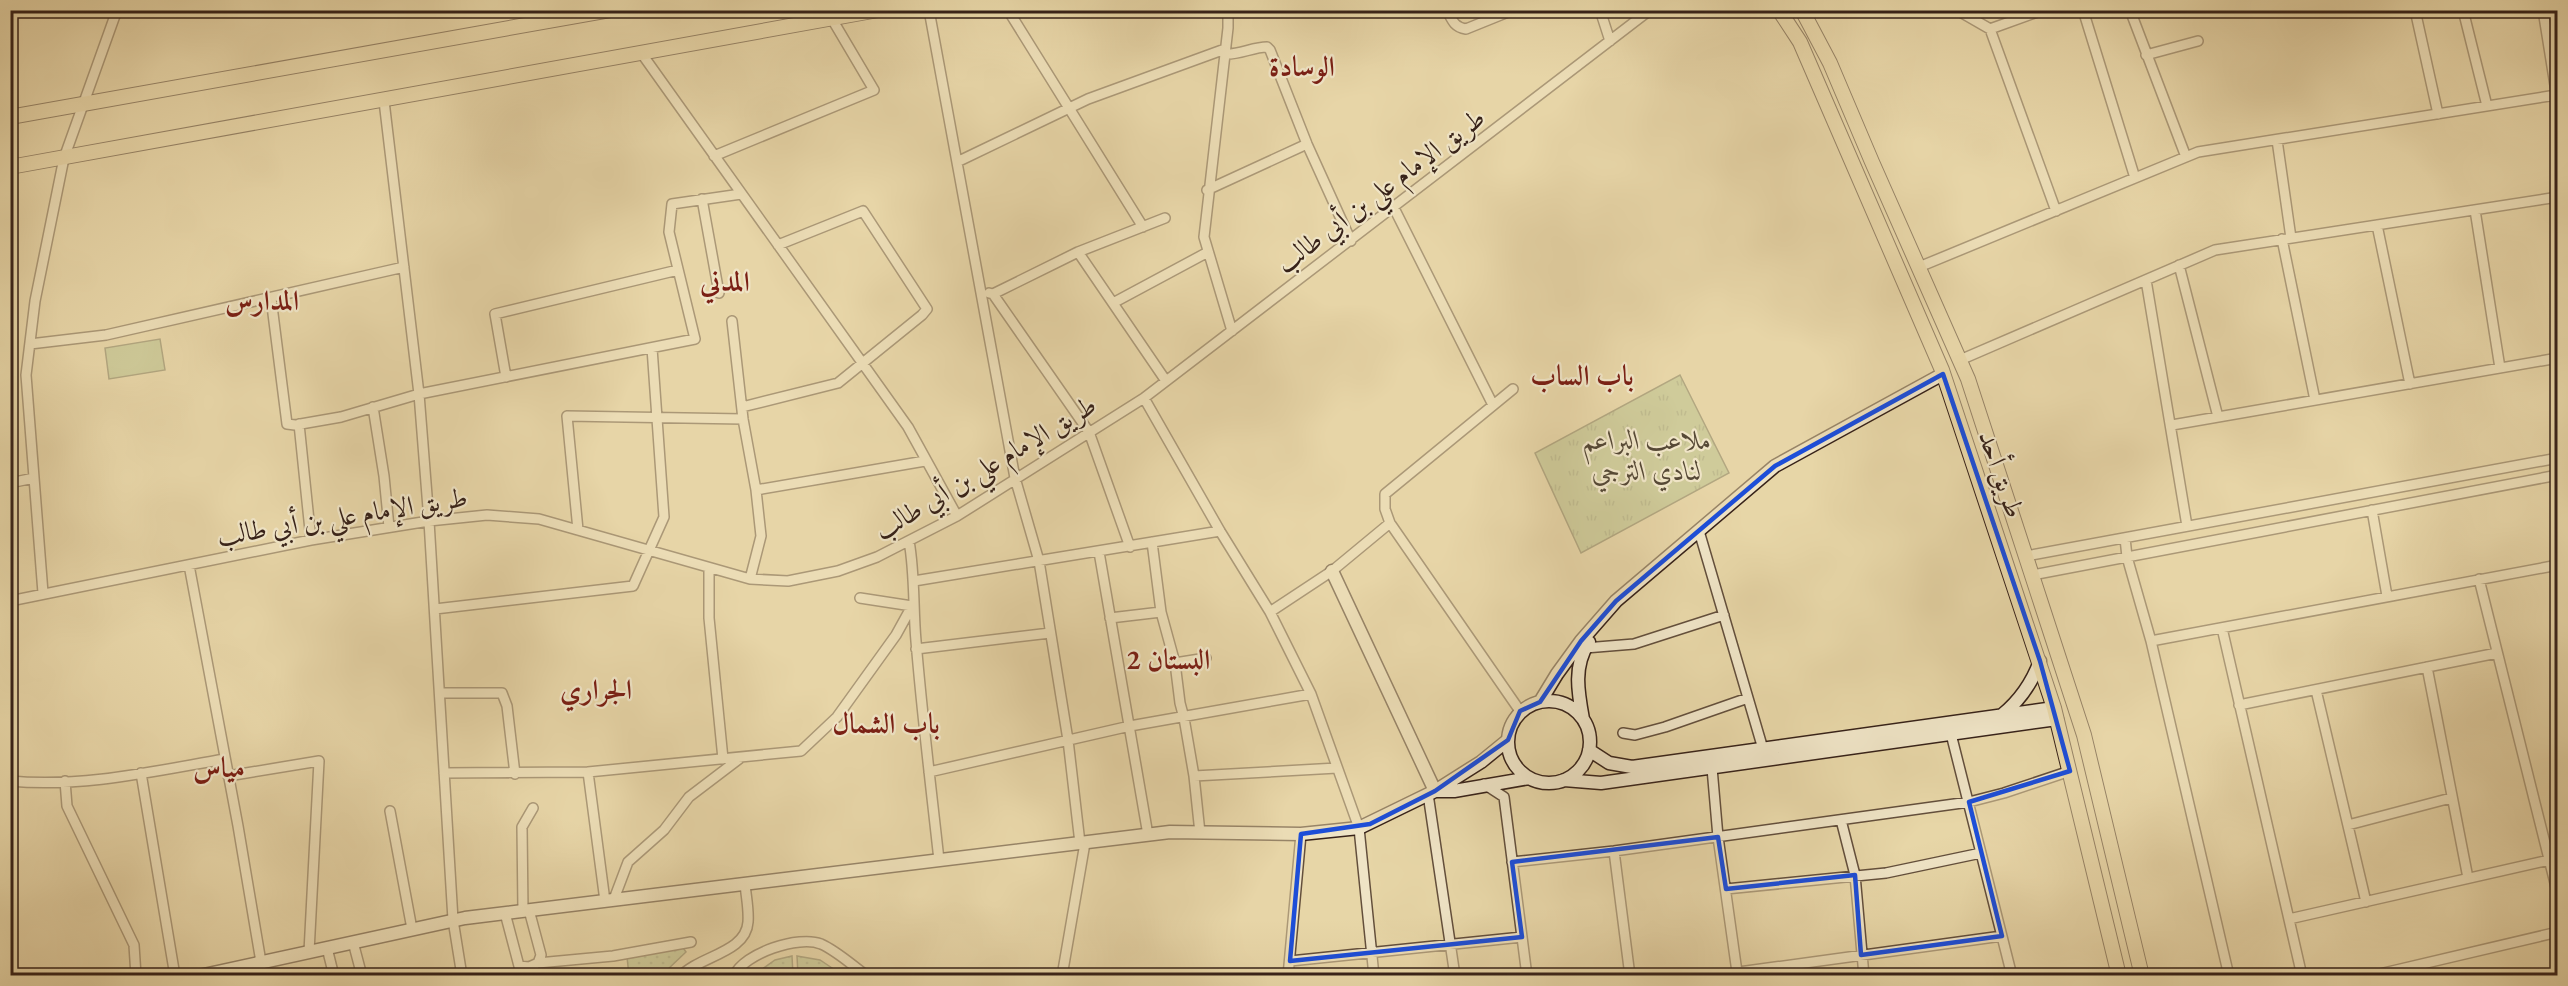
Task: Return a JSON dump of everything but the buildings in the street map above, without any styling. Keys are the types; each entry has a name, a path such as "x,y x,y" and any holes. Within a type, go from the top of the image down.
{"main road":[{"path":"10,117 574,14 609,10"},
{"path":"10,167 878,10"},
{"name":"طريق أحد","path":"1779,10 1800,42 1943,374 2040,662 2070,771 2119,975"},
{"name":"طريق أحد","path":"1802,10 1830,63 1960,360 1990,442 2084,735 2142,975"}],"street":[{"path":"43,594 26,375 35,301 64,158 81,105 117,10"},
{"path":"930,10 1015,478 1039,561 1083,843 1062,975"},
{"path":"1008,10 1143,227"},
{"path":"1228,10 1225,52 1207,190 1204,237 1232,331"},
{"path":"1447,10 1452,22 1459,28 1466,28 1513,10"},
{"path":"1600,10 1610,41"},
{"name":"طريق الإمام علي بن أبي طالب","path":"10,601 311,540 429,521 487,515 538,519 750,579 788,581 838,571 877,558 957,516 1144,398 1650,10"},
{"path":"1957,10 1990,29 2056,211"},
{"path":"1990,29 2043,10"},
{"path":"2083,10 2135,178"},
{"path":"2130,10 2186,157"},
{"path":"2415,10 2438,114"},
{"path":"2463,10 2487,106"},
{"path":"1919,267 2198,152 2487,106 2557,100 2543,10"},
{"path":"714,156 874,90 832,19"},
{"path":"2146,55 2198,41"},
{"path":"957,162 1068,109 1225,52 1239,54 1267,47 1307,144 1351,241"},
{"path":"642,54 908,427 957,516"},
{"path":"384,101 419,394 435,609 453,920 462,975"},
{"path":"2277,140 2286,239 2315,400"},
{"path":"1207,190 1307,144"},
{"path":"271,298 285,419 291,425 341,417 419,394 694,339 669,232 672,204 741,194"},
{"path":"1960,360 2215,250 2558,197"},
{"path":"702,199 719,293"},
{"path":"1394,208 1493,405"},
{"path":"2475,210 2500,368"},
{"path":"742,407 838,383 927,309 862,211 778,245"},
{"path":"980,291 993,294 1078,252 1165,218"},
{"path":"2377,225 2410,384"},
{"path":"1078,252 1166,381"},
{"path":"1113,303 1208,252"},
{"path":"2180,265 2218,417"},
{"path":"30,344 106,335 404,267"},
{"path":"506,377 495,314 678,270"},
{"path":"2146,280 2172,425 2187,526"},
{"path":"993,294 1089,432 1130,547"},
{"path":"732,321 743,419 756,490 761,536 750,579"},
{"path":"435,609 633,586 664,517 652,348"},
{"path":"2172,425 2558,358"},
{"path":"1540,702 1581,641 1616,601 1775,466 1943,374"},
{"path":"1514,389 1385,494 1385,509 1390,524 1520,711"},
{"path":"1144,398 1220,531 1270,612 1311,694 1359,828 1374,975"},
{"path":"373,407 389,527"},
{"path":"578,530 567,416 743,419"},
{"path":"299,424 311,540"},
{"path":"2026,556 2558,458"},
{"path":"756,490 926,461"},
{"path":"2032,575 2558,475"},
{"path":"10,483 34,478"},
{"path":"2372,510 2387,596"},
{"path":"1270,612 1332,571 1390,524"},
{"path":"914,581 1220,531"},
{"path":"1699,531 1763,749"},
{"path":"2126,538 2127,556 2151,641 2229,975"},
{"path":"909,541 914,581 912,606 916,649 939,860"},
{"path":"1152,542 1161,612 1175,663 1194,776 1200,833"},
{"path":"1100,552 1148,835"},
{"path":"189,564 261,962"},
{"path":"2151,641 2557,566"},
{"path":"709,568 709,618 723,759"},
{"path":"1332,571 1431,792 1455,975"},
{"path":"2479,579 2558,895"},
{"path":"860,598 912,606"},
{"path":"1564,780 1581,768 1589,750 1589,735 1583,719 1577,687 1581,655 1616,601"},
{"path":"444,774 588,772 801,751 837,717 896,635 912,606"},
{"path":"1110,618 1161,612"},
{"path":"1585,648 1634,644 1724,615"},
{"path":"2222,628 2302,975"},
{"path":"916,649 1050,633"},
{"path":"2240,705 2497,653"},
{"path":"1175,663 1206,658"},
{"path":"2002,716 2024,692 2040,662"},
{"path":"2427,667 2468,879"},
{"path":"2316,690 2366,902"},
{"path":"440,693 502,693 507,706 515,774"},
{"path":"929,772 1130,726 1311,694"},
{"path":"1623,733 1635,735 1665,727 1748,698"},
{"path":"1529,778 1513,761 1508,740 1513,723 1520,711 1540,702 1552,701 1569,706 1583,719"},
{"path":"1431,792 1454,791 1529,778 1541,782 1564,780 1601,783 1951,735 2055,714"},
{"path":"1589,750 1609,763 1632,767 2002,716 2055,714"},
{"path":"1951,735 2012,975"},
{"path":"199,975 453,920 526,910 1170,832 1301,834 1359,828 1431,792 1481,762 1508,740"},
{"path":"609,900 628,862 664,830 689,797 741,758"},
{"path":"10,781 30,783 104,779 225,759"},
{"path":"228,776 319,761 309,952"},
{"path":"1194,776 1337,768"},
{"path":"1712,768 1718,837 1737,972"},
{"path":"1512,862 1614,851 1969,802 2004,794 2023,785 2070,771"},
{"path":"588,772 609,900"},
{"path":"141,773 175,975"},
{"path":"64,781 67,806 134,945 136,975"},
{"path":"1484,784 1504,797 1527,975"},
{"path":"2348,825 2451,798"},
{"path":"532,808 522,827 526,910 541,955 537,963"},
{"path":"390,811 412,929"},
{"path":"1841,820 1855,875 1864,975"},
{"path":"1288,975 1301,834"},
{"path":"1614,851 1630,975"},
{"path":"1726,889 1886,873 1981,852"},
{"path":"2289,919 2549,860"},
{"path":"681,975 705,958 736,944 744,934 748,923 745,884"},
{"path":"505,913 519,966 529,968 537,963 614,956 691,942"},
{"path":"2371,975 2558,932"},
{"path":"1710,975 2002,936"},
{"path":"1290,961 1522,937"},
{"path":"353,942 362,975"},
{"path":"734,975 751,958 771,947 820,944 867,975"},
{"path":"327,948 334,975"}],"highlighted area":[{"path":"1943,374 2040,661 2070,771 1969,802 2002,936 1861,955 1855,875 1726,889 1718,837 1512,862 1522,937 1290,961 1301,834 1370,824 1435,791 1508,740 1520,711 1540,702 1581,641 1616,601 1775,466"}],"green space":[{"path":"160,339 165,370 109,379 105,348"},
{"name":"ملاعب البراعم لنادي الترجي","path":"1680,375 1729,473 1581,553 1535,453"},
{"path":"681,945 686,952 667,970 653,972 653,975 629,975 627,957"},
{"path":"792,956 793,975 754,975 775,960"},
{"path":"797,956 820,960 838,972 835,975 798,975"}],"district":[{"name":"الوسادة","path":"1302,66"},
{"name":"المدني","path":"725,281"},
{"name":"المدارس","path":"262,300"},
{"name":"باب الساب","path":"1582,375"},
{"name":"البستان 2","path":"1168,659"},
{"name":"الجراري","path":"596,689"},
{"name":"باب الشمال","path":"886,723"},
{"name":"مياس","path":"219,767"}]}
